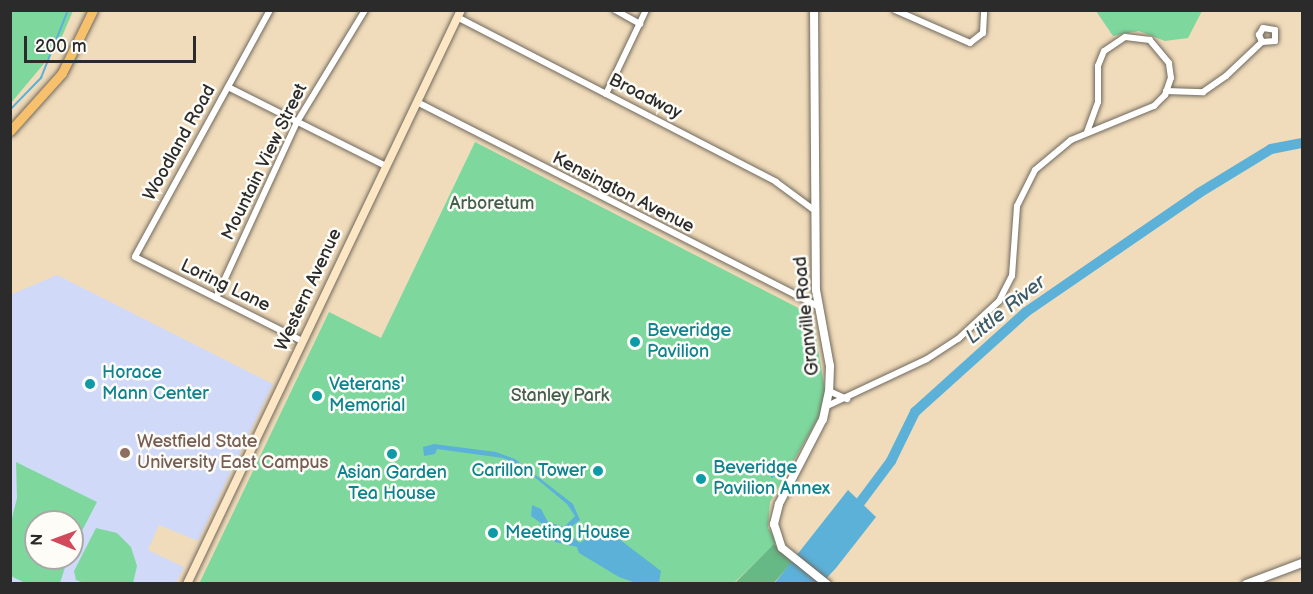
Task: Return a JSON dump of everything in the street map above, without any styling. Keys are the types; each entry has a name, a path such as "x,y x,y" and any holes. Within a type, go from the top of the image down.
{"main road":[{"path":"10,130 62,73 93,10"},
{"name":"Western Avenue","path":"187,584 459,14"}],"street":[{"name":"Woodland Road","path":"135,257 270,10"},
{"name":"Mountain View Street","path":"216,298 297,122 365,10"},
{"path":"615,10 640,24"},
{"path":"606,94 646,10"},
{"name":"Granville Road","path":"814,10 814,210 818,306 829,362 830,391 827,406 776,512 775,532 786,552 827,584"},
{"path":"895,10 970,43 983,33 984,10"},
{"name":"Broadway","path":"459,14 606,94 776,182 814,210"},
{"path":"827,406 847,399 947,347 999,301 1012,276 1014,220 1026,184 1049,155 1087,132 1154,106 1167,91 1171,70 1163,52 1143,37 1117,40 1100,58 1098,102 1087,132"},
{"path":"1167,91 1203,92 1234,70 1262,42"},
{"path":"228,87 386,166"},
{"name":"Kensington Avenue","path":"417,102 818,306"},
{"name":"Loring Lane","path":"135,257 302,341"},
{"path":"830,391 847,399"},
{"path":"1246,584 1302,563"}],"shaded area":[{"name":"Westfield State University East Campus","path":"57,275 273,384 198,541 159,525 148,550 184,567 176,583 11,583 10,295"}],"green space":[{"path":"11,10 73,11 57,48 11,103"},
{"path":"1096,11 1202,11 1188,38 1165,41 1139,31 1113,36"},
{"name":"Stanley Park","path":"475,142 812,315 825,390 820,415 770,502 768,528 778,541 734,583 199,584 329,312 381,338"},
{"path":"16,462 97,502 84,527 84,510 24,510 24,570 64,570 60,583 25,583 11,576 11,522 17,498"},
{"path":"96,528 117,533 131,547 137,566 133,583 84,583 76,580 75,570 84,570 84,551"},
{"path":"774,544 792,562 774,583 734,584"}],"water":[{"path":"434,444 496,452 515,459 573,504 580,520 567,530 576,540 580,543 591,535 619,539 661,571 659,583 636,583 619,577 579,553 577,547 555,542 545,526 531,516 532,505 541,509 548,522 564,527 575,516 567,504 520,465 503,458 437,449 435,454 424,456 423,447"},
{"path":"848,490 876,517 836,568 822,583 774,584"}],"waterway":[{"path":"10,110 41,78 68,10"},
{"name":"Little River","path":"853,512 891,461 915,412 1026,312 1199,193 1271,149 1302,143"},
{"path":"772,477 793,463"}],"place":[{"name":"Beveridge Pavilion","path":"635,342"},
{"name":"Horace Mann Center","path":"90,384"},
{"name":"Veterans' Memorial","path":"317,396"},
{"name":"Westfield State University East Campus","path":"125,453"},
{"name":"Asian Garden Tea House","path":"392,454"},
{"name":"Carillon Tower","path":"598,471"},
{"name":"Beveridge Pavilion Annex","path":"701,479"},
{"name":"Meeting House","path":"493,533"}],"park label":[{"name":"Arboretum","path":"492,204"}]}
